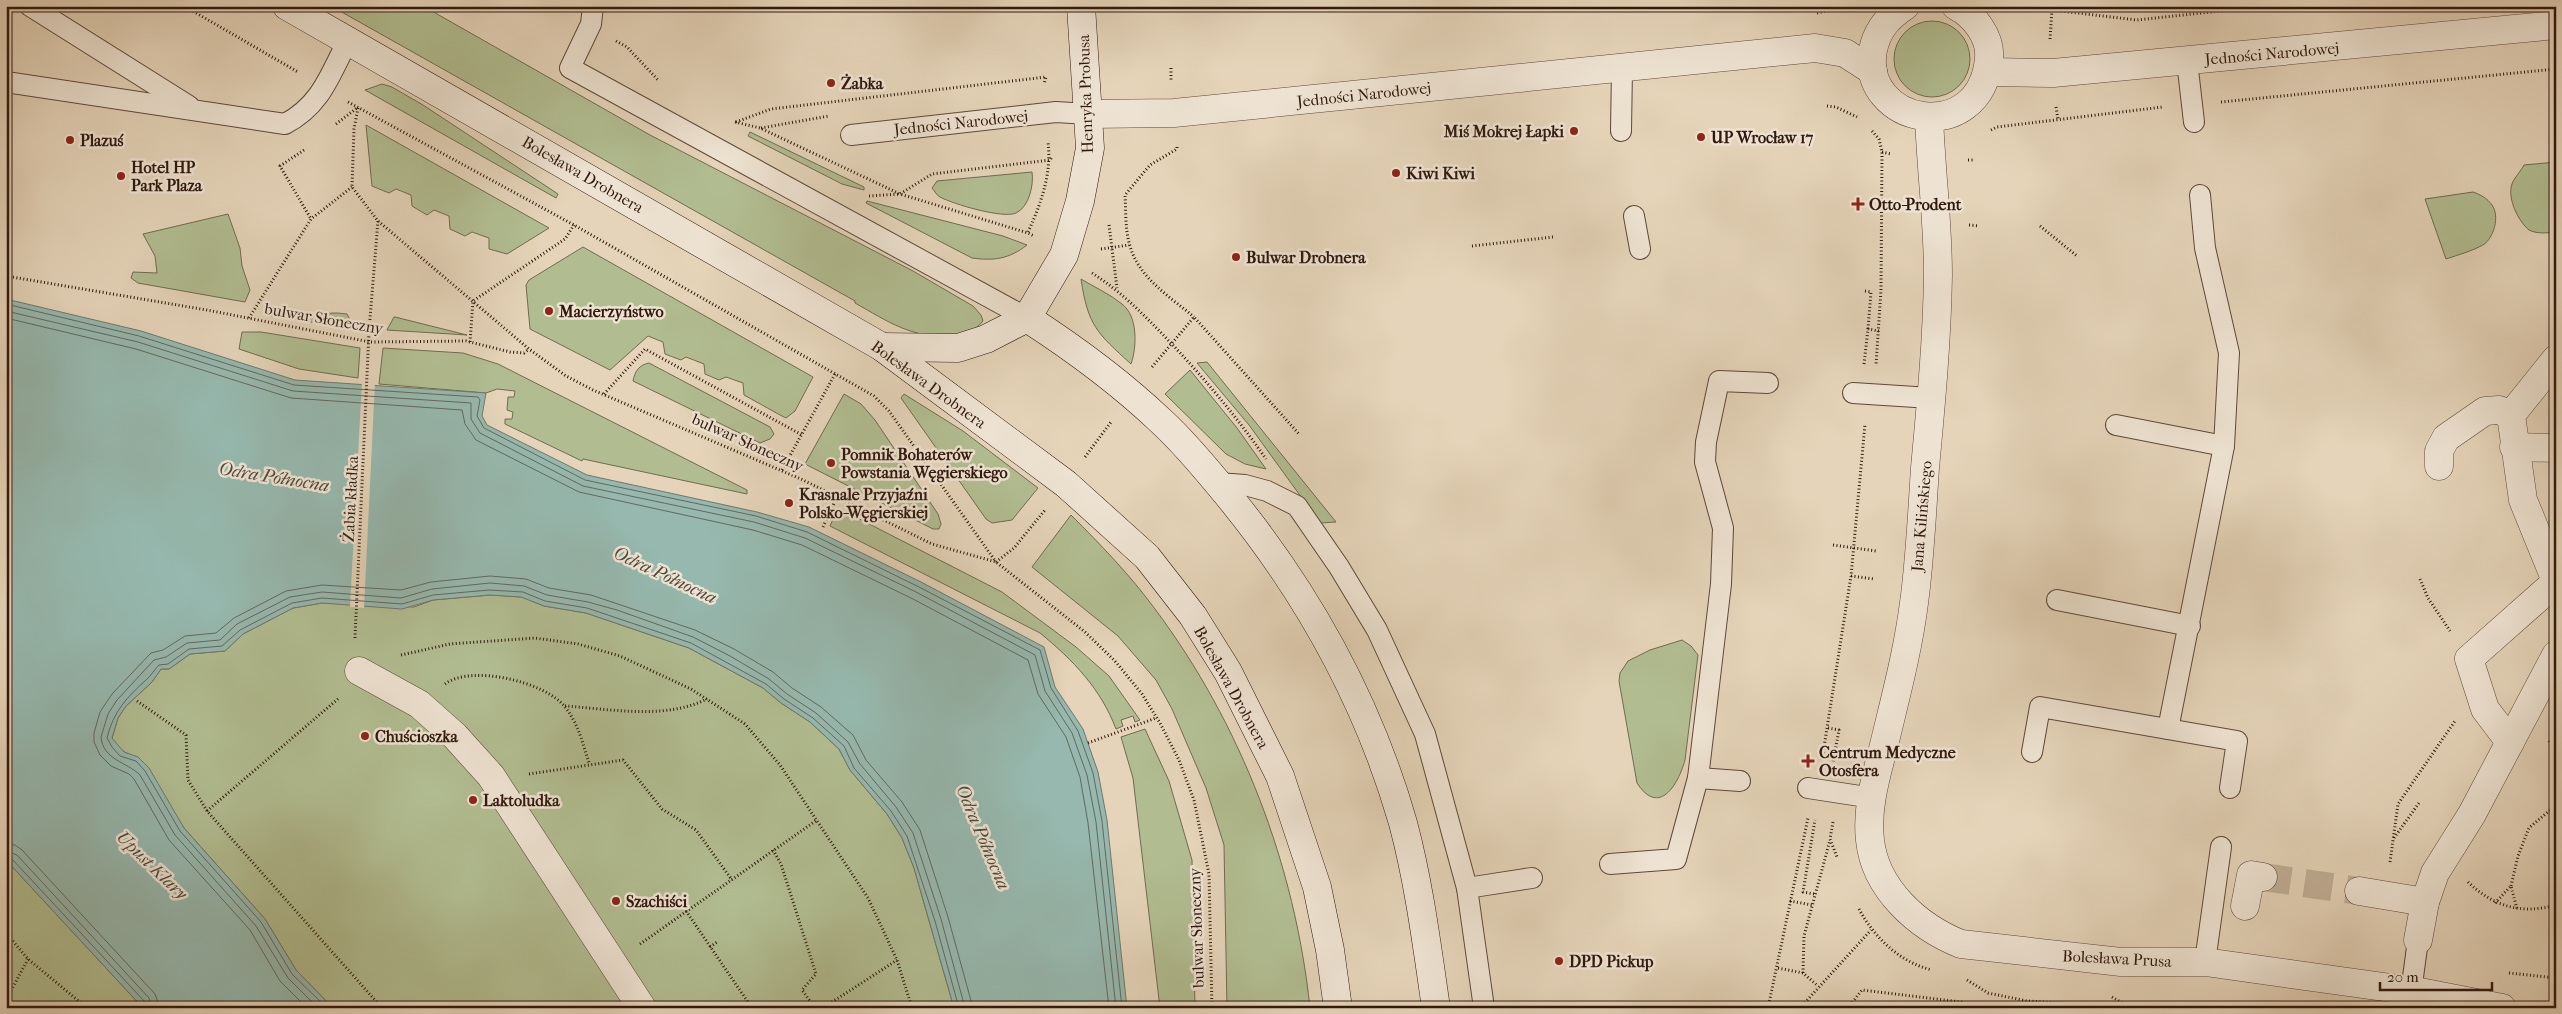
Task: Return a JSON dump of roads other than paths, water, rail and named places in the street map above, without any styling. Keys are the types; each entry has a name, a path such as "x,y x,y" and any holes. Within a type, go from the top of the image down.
{"street":[{"name":"Bolesława Drobnera","path":"287,6 882,347 1066,484 1147,557 1193,616 1228,672 1280,776 1317,887 1330,950 1338,1008"},
{"name":"Henryka Probusa","path":"1027,318 1058,266 1071,233 1080,202 1090,148 1082,6"},
{"path":"1905,6 1893,14 1882,26 1875,40 1872,56 1873,71 1880,90 1892,104 1908,113 1929,117 1946,116 1965,106 1979,92 1988,72 1989,53 1984,35 1973,18 1956,6"},
{"name":"Jedności Narodowej","path":"1988,72 2053,73 2556,25"},
{"name":"Jedności Narodowej","path":"1089,114 1167,114 1814,48 1845,53 1873,71"},
{"name":"Jana Kilińskiego","path":"1900,903 1876,864 1872,849 1870,818 1872,798 1903,667 1914,603 1936,342 1938,274 1929,117"},
{"path":"882,347 958,348 986,339 1027,318 1086,357 1131,394 1163,422 1218,483 1257,531 1292,579 1338,658 1361,709 1403,823 1421,909 1436,1008"},
{"path":"2510,742 2485,709 2469,659 2556,582 2523,500 2514,447 2511,415 2556,360"},
{"path":"2439,466 2439,451 2446,438 2485,410 2499,410 2511,415"},
{"path":"2514,447 2556,448"},
{"path":"2418,940 2425,902 2435,873 2472,814 2556,655"},
{"path":"359,671 419,704 455,736 491,776 642,1008"},
{"path":"2245,906 2251,875 2263,877"},
{"path":"2359,890 2425,902"},
{"name":"Bolesława Prusa","path":"1900,903 1918,920 1940,935 1962,944 2121,962 2205,962 2345,984 2411,992 2502,1008"},
{"path":"2345,984 2362,1008"}],"lane":[{"path":"30,6 195,110"},
{"path":"592,15 570,68 1027,318"},
{"path":"6,82 285,124 302,116 324,88 348,40"},
{"path":"2187,60 2193,113"},
{"path":"1621,131 1622,68"},
{"name":"Jedności Narodowej","path":"851,134 1056,112 1089,114"},
{"path":"2168,729 2190,626 2224,446 2228,353 2205,248 2200,195"},
{"path":"1634,216 1640,249"},
{"path":"1610,864 1676,859 1698,778 1721,584 1723,528 1704,462 1706,442 1719,381 1768,383"},
{"path":"1860,393 1931,398"},
{"path":"2116,425 2224,446"},
{"path":"1218,483 1245,485 1268,491 1298,506 1339,567 1377,630 1425,734 1467,888 1484,1008"},
{"path":"2057,600 2190,626"},
{"path":"2032,752 2040,706 2237,741 2230,788"},
{"path":"1698,778 1740,781"},
{"path":"1808,788 1872,798"},
{"path":"2205,962 2221,848"},
{"path":"1467,888 1532,878"},
{"path":"2411,992 2418,940"}],"water":[{"path":"6,299 141,331 295,380 486,393 482,416 487,425 587,475 757,512 809,527 921,582 1044,647 1055,687 1083,729 1098,772 1107,820 1127,1008 954,1008 914,868 902,838 887,814 850,770 839,749 810,722 781,703 763,688 689,648 586,613 544,606 521,597 490,595 433,600 402,609 322,603 293,608 243,634 225,651 190,654 169,669 161,669 152,682 126,706 118,718 112,738 124,752 138,757 149,768 184,828 265,919 296,970 333,1008 143,1008 6,860"}],"tunnel":[{"path":"2263,877 2359,891"}],"place":[{"name":"Żabka","path":"831,83"},
{"name":"Miś Mokrej Łapki","path":"1574,131"},
{"name":"UP Wrocław 17","path":"1701,137"},
{"name":"Plazuś","path":"70,140"},
{"name":"Kiwi Kiwi","path":"1396,173"},
{"name":"Hotel HP Park Plaza","path":"121,176"},
{"name":"Otto-Prodent","path":"1858,204"},
{"name":"Bulwar Drobnera","path":"1236,257"},
{"name":"Macierzyństwo","path":"549,311"},
{"name":"Pomnik Bohaterów Powstania Węgierskiego","path":"831,463"},
{"name":"Krasnale Przyjaźni Polsko-Węgierskiej","path":"789,503"},
{"name":"Chuścioszka","path":"365,736"},
{"name":"Centrum Medyczne Otosfera","path":"1808,761"},
{"name":"Laktoludka","path":"473,800"},
{"name":"Szachiści","path":"616,901"},
{"name":"DPD Pickup","path":"1559,961"}],"water label":[{"name":"Odra Północna","path":"274,477"},
{"name":"Odra Północna","path":"665,575"},
{"name":"Odra Północna","path":"983,837"},
{"name":"Upust Klary","path":"152,865"}]}
